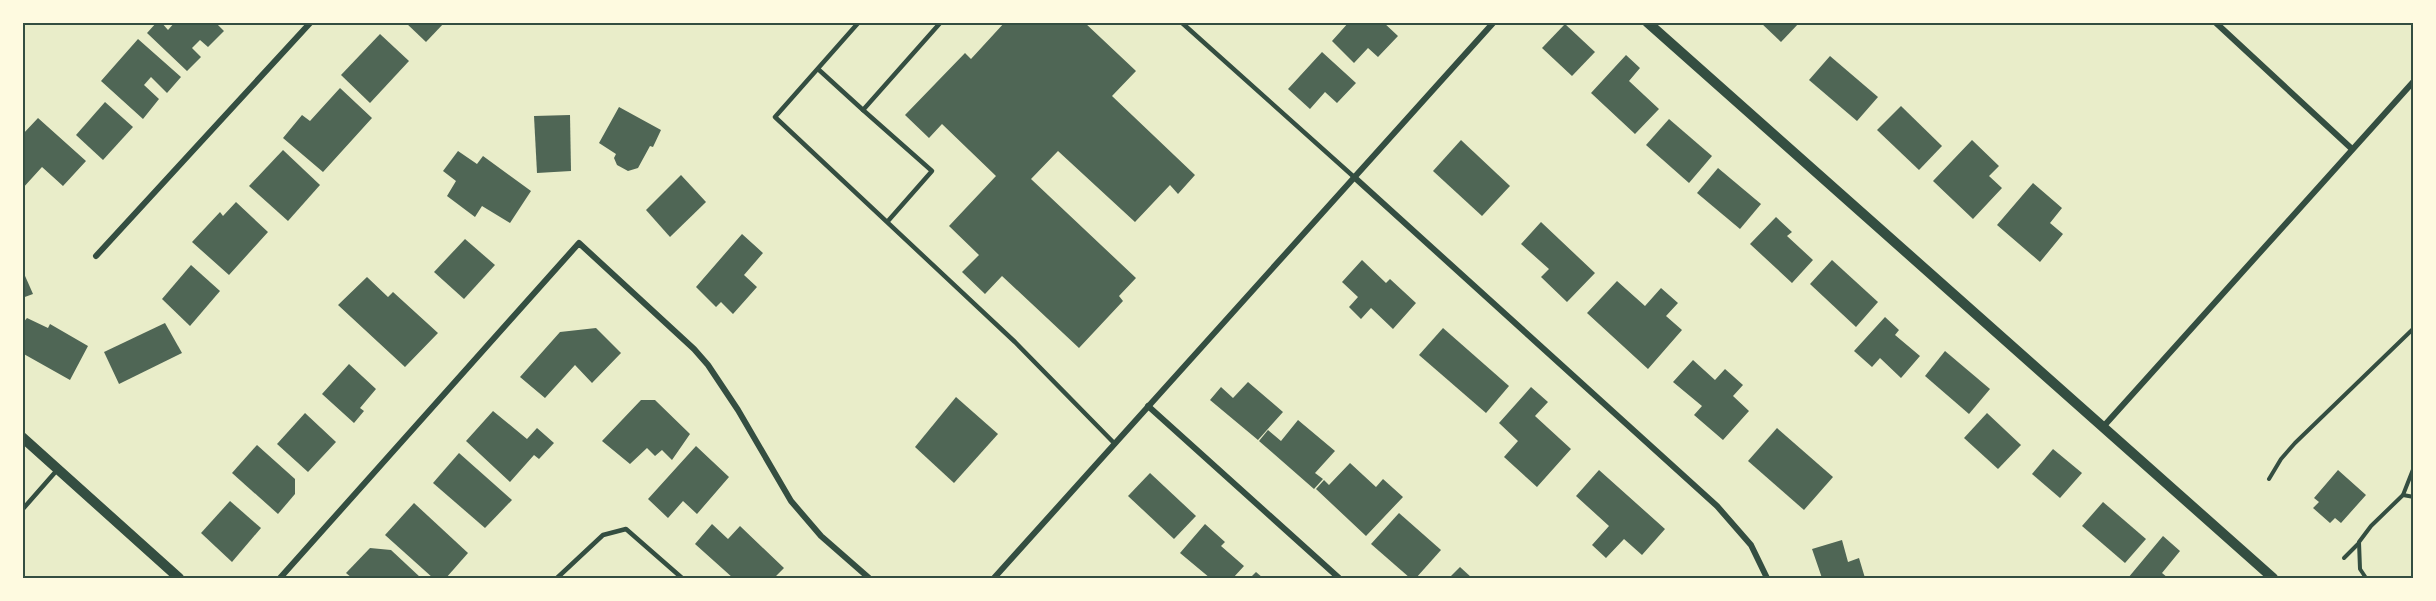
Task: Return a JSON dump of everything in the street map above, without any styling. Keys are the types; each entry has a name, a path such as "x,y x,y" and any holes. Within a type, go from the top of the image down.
{"street":[{"path":"96,256 311,22"},
{"path":"994,579 1494,22"},
{"path":"1647,22 2273,579"},
{"path":"2215,22 2352,149"},
{"path":"2103,426 2414,81"},
{"path":"1354,177 1717,506 1751,545 1767,579"},
{"path":"280,579 579,243 701,357 727,392 804,519 869,579"},
{"path":"1148,406 1339,579"},
{"path":"22,437 179,579"}],"lane":[{"path":"859,22 775,117 1016,342 1115,444"},
{"path":"863,110 941,22"},
{"path":"1181,22 1354,177"},
{"path":"818,69 932,171 888,221"},
{"path":"22,510 58,469"},
{"path":"556,579 603,535 626,529 682,579"}],"path":[{"path":"2269,479 2281,459 2295,443 2414,328"},
{"path":"2344,558 2371,526 2403,495 2414,467"},
{"path":"2403,495 2414,497"},
{"path":"2359,542 2360,569 2366,579"}],"building":[{"path":"157,22 161,22 168,30 175,22 215,22 224,31 208,47 200,40 192,48 201,57 187,71 147,33"},
{"path":"405,22 445,22 426,42"},
{"path":"1005,22 1084,22 1136,71 1112,96 1195,175 1178,194 1170,185 1135,222 1058,151 1031,179 1136,278 1119,296 1123,301 1079,348 1002,276 985,294 962,272 979,255 949,226 996,176 942,124 929,138 905,115 965,53 971,59"},
{"path":"1349,22 1383,22 1398,36 1378,57 1368,48 1354,63 1332,41"},
{"path":"1760,22 1800,22 1781,42"},
{"path":"1565,24 1595,52 1572,76 1542,48"},
{"path":"380,34 409,61 370,103 341,75"},
{"path":"138,39 181,77 167,93 151,77 144,85 159,99 143,119 101,81"},
{"path":"1322,52 1356,83 1337,103 1325,92 1310,109 1288,89"},
{"path":"1626,55 1640,68 1629,81 1659,109 1635,134 1591,93"},
{"path":"1830,56 1878,97 1857,121 1809,80"},
{"path":"340,88 372,118 323,172 283,138 302,115 310,121"},
{"path":"105,102 133,127 103,160 76,135"},
{"path":"1901,106 1942,146 1919,170 1877,130"},
{"path":"619,107 661,130 653,147 650,146 638,168 628,171 617,165 614,158 616,154 599,143"},
{"path":"570,115 571,171 537,173 534,116"},
{"path":"38,118 86,161 63,186 42,167 22,189 22,135"},
{"path":"1669,119 1712,156 1689,183 1646,145"},
{"path":"1461,140 1510,186 1482,216 1433,171"},
{"path":"1972,140 1999,166 1989,176 2002,188 1973,219 1933,181"},
{"path":"283,150 320,185 288,221 249,186"},
{"path":"458,151 477,164 483,156 531,191 510,223 482,206 475,217 447,196 456,181 443,171"},
{"path":"1718,168 1761,204 1740,229 1697,193"},
{"path":"681,175 706,202 670,237 646,210"},
{"path":"2033,183 2062,208 2050,223 2063,234 2040,262 1997,225"},
{"path":"236,202 268,232 229,275 192,242 220,212 223,216"},
{"path":"1776,217 1792,232 1787,236 1813,260 1792,283 1750,244"},
{"path":"1541,222 1595,273 1567,302 1541,277 1549,269 1521,244"},
{"path":"742,234 763,253 744,275 757,287 733,314 721,302 716,307 696,287"},
{"path":"465,239 495,265 464,299 434,272"},
{"path":"1362,260 1386,283 1390,279 1416,303 1393,329 1371,308 1361,319 1349,307 1358,297 1342,282"},
{"path":"1832,260 1878,302 1856,327 1810,284"},
{"path":"191,265 220,291 190,326 162,299"},
{"path":"22,269 33,294 22,298"},
{"path":"367,277 388,297 393,292 438,333 405,367 338,305"},
{"path":"1617,281 1645,306 1661,288 1678,303 1666,316 1682,330 1648,369 1587,313"},
{"path":"1885,317 1899,330 1895,335 1920,356 1901,378 1880,358 1872,367 1854,351"},
{"path":"27,318 48,328 50,324 88,346 70,380 22,353 22,324"},
{"path":"165,323 182,353 119,384 104,352"},
{"path":"596,328 621,353 592,383 575,365 545,398 520,377 560,332"},
{"path":"1443,328 1509,386 1486,413 1419,355"},
{"path":"1945,351 1990,389 1969,414 1925,376"},
{"path":"1693,360 1715,380 1725,369 1743,385 1733,396 1749,411 1723,440 1694,415 1702,406 1673,382"},
{"path":"349,364 376,389 360,408 364,411 354,423 322,394"},
{"path":"1248,382 1283,412 1258,440 1210,400 1221,387 1233,398"},
{"path":"1531,387 1548,402 1535,416 1571,449 1537,487 1504,457 1518,441 1499,423"},
{"path":"956,397 998,434 954,483 915,447"},
{"path":"641,400 655,400 690,434 672,460 662,450 655,456 647,448 630,464 602,441"},
{"path":"493,411 527,439 537,428 554,443 539,459 534,455 510,482 466,441"},
{"path":"305,413 336,442 308,472 277,444"},
{"path":"1987,413 2021,445 1998,469 1964,438"},
{"path":"1298,420 1335,451 1315,473 1323,479 1314,489 1259,441 1268,430 1281,441"},
{"path":"1777,428 1833,477 1804,510 1748,461"},
{"path":"257,445 295,479 295,494 278,514 232,473"},
{"path":"696,446 729,477 697,514 683,501 668,518 648,499"},
{"path":"2053,449 2082,473 2060,498 2032,474"},
{"path":"459,453 512,500 485,528 433,483"},
{"path":"1350,463 1376,487 1383,479 1403,497 1366,536 1316,489 1324,480 1329,485"},
{"path":"1599,470 1665,529 1642,555 1624,539 1606,558 1592,545 1609,526 1576,496"},
{"path":"2338,470 2366,495 2341,523 2335,518 2330,523 2313,508 2319,502 2314,498"},
{"path":"1150,473 1196,516 1174,539 1128,496"},
{"path":"230,501 261,528 232,562 201,533"},
{"path":"2103,502 2146,539 2125,563 2082,526"},
{"path":"414,503 468,553 446,578 433,578 385,535"},
{"path":"1399,513 1441,550 1416,578 1410,578 1371,544"},
{"path":"712,524 728,539 740,526 784,568 774,578 733,578 695,544"},
{"path":"1205,524 1225,542 1221,546 1244,566 1233,578 1210,578 1180,553"},
{"path":"2163,536 2180,551 2162,573 2168,578 2128,578"},
{"path":"1842,540 1848,562 1859,558 1865,578 1822,578 1812,549"},
{"path":"370,548 391,550 421,578 352,578 346,573"},
{"path":"1460,567 1472,578 1449,578"},
{"path":"1256,572 1263,578 1250,578"}]}
